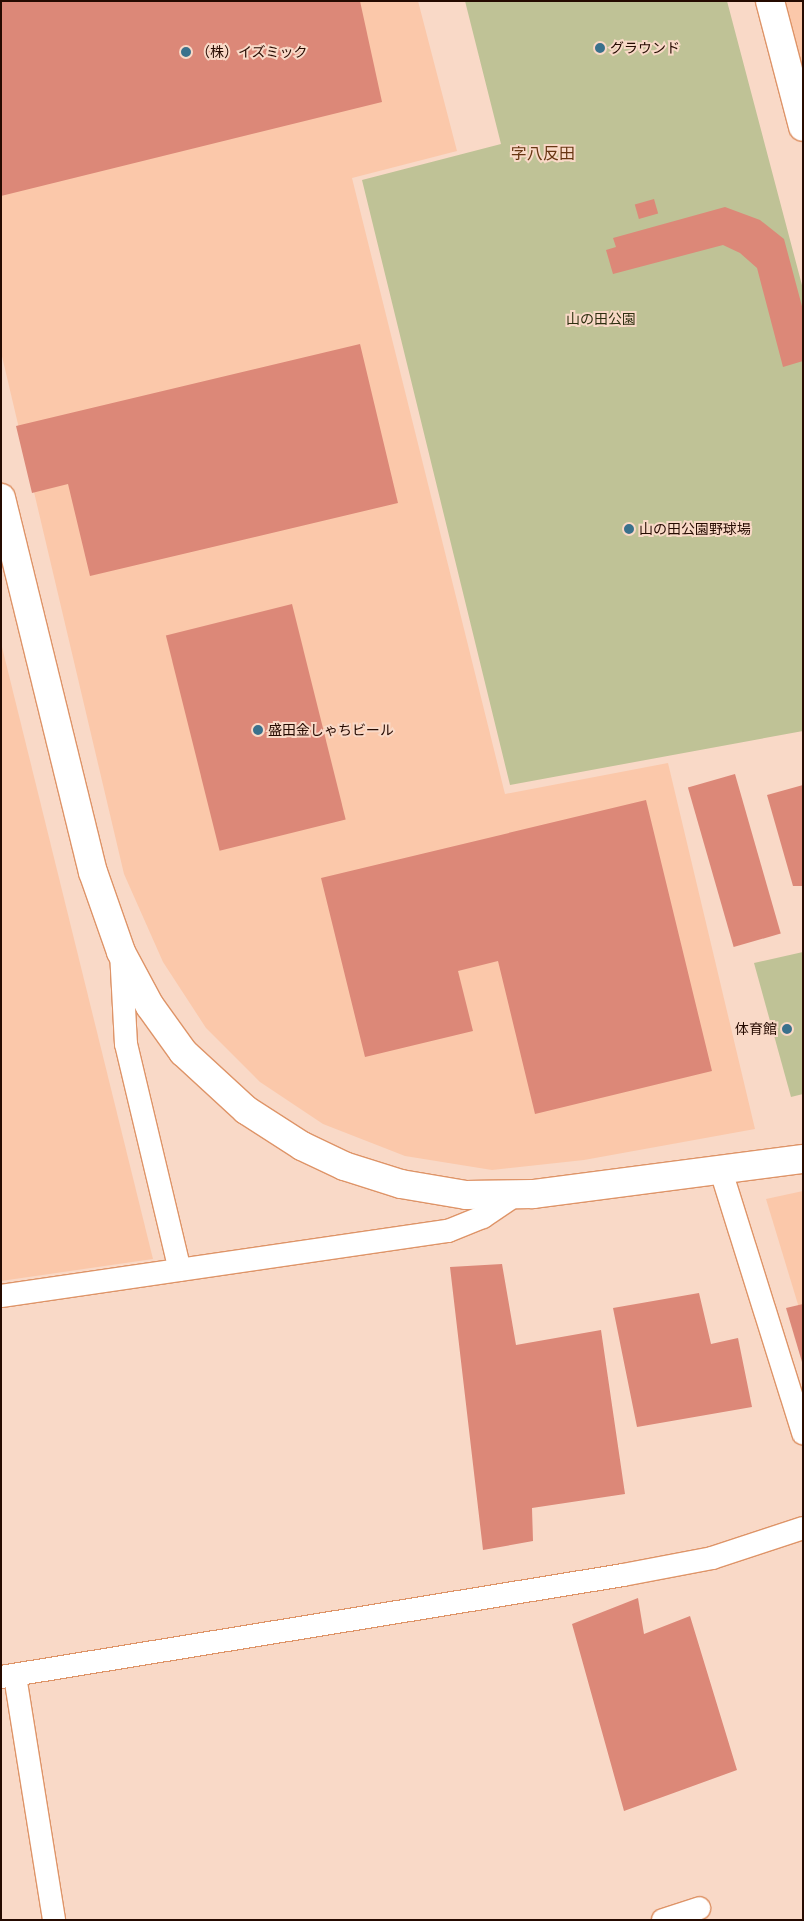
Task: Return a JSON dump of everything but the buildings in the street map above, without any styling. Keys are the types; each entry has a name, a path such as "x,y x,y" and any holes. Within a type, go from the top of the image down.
{"street":[{"path":"770,1 803,127"},
{"path":"1,498 93,872 121,952 150,1006 183,1052 225,1092 284,1136 344,1166 401,1184 466,1195 516,1195 803,1160"},
{"path":"121,952 126,1044 180,1270"},
{"path":"721,1171 803,1433"},
{"path":"1,1296 448,1231 483,1217 516,1195"},
{"path":"54,1920 8,1676 623,1575 712,1558 803,1528"},
{"path":"663,1920 699,1908"}],"shaded area":[{"path":"1,1 418,1 457,151 352,178 505,794 668,763 755,1129 584,1160 492,1170 405,1156 323,1124 260,1082 206,1028 163,962 124,874 1,352"},
{"path":"770,1 803,1 803,127"},
{"path":"1,643 153,1259 1,1281"},
{"path":"803,1191 803,1321 766,1199"}],"green space":[{"name":"山の田公園","path":"465,1 727,1 803,289 803,731 510,785 362,180 501,144"},
{"name":"体育館","path":"803,952 803,1094 791,1097 754,963"}],"place":[{"name":"グラウンド","path":"600,48"},
{"name":"（株）イズミック","path":"186,52"},
{"name":"山の田公園野球場","path":"629,529"},
{"name":"盛田金しゃちビール","path":"258,730"},
{"name":"体育館","path":"787,1029"}],"district":[{"name":"字八反田","path":"543,154"}]}
